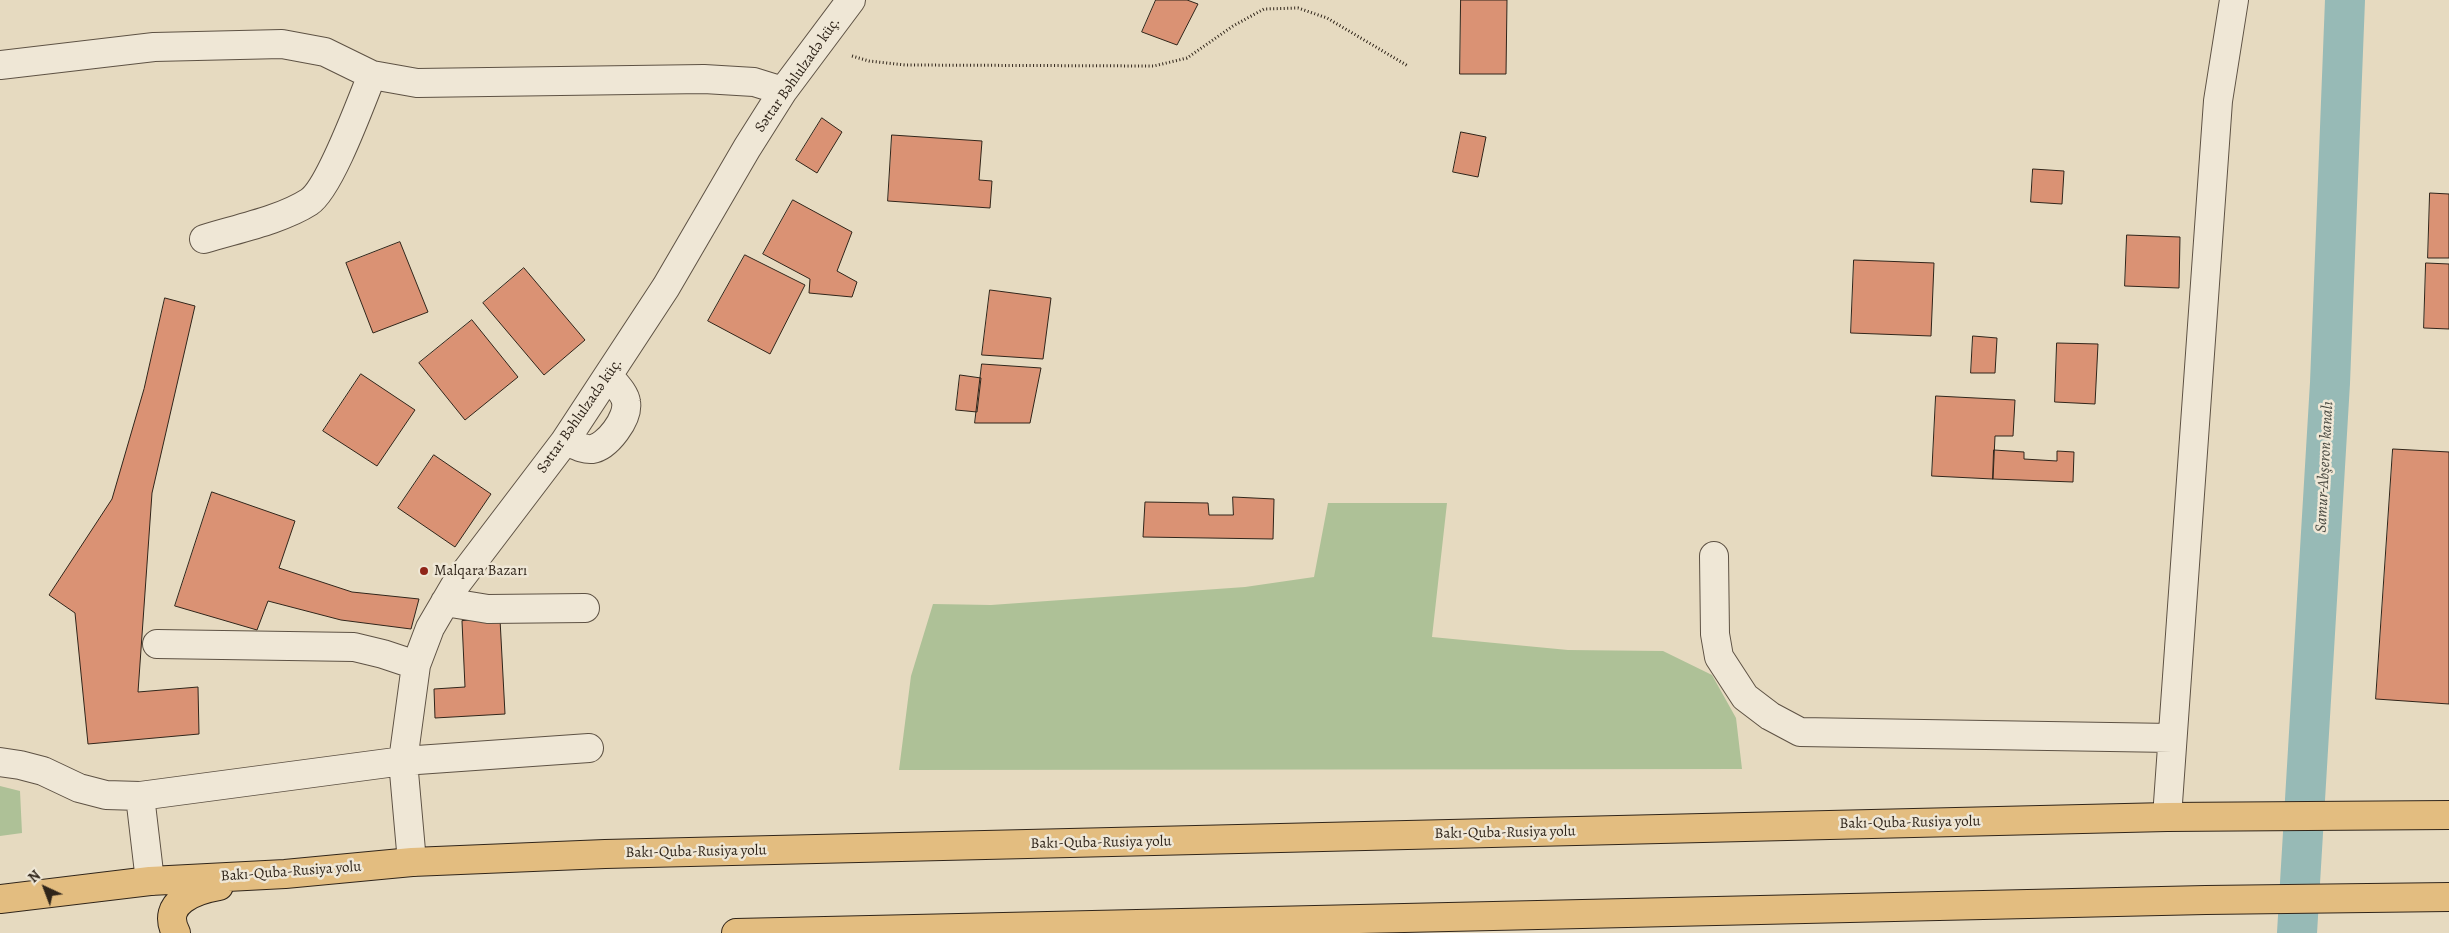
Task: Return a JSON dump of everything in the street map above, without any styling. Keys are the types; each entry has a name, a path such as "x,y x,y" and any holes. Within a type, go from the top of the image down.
{"highway":[{"name":"Bakı-Quba-Rusiya yolu","path":"0,898 150,881 284,874 412,862 605,854 2167,817 2442,815"},
{"path":"176,933 173,916 176,906 199,890 284,874"},
{"path":"736,933 2206,900 2446,897"}],"street":[{"name":"Səttar Bəhlulzadə küç.","path":"412,862 403,761 416,665 430,628 460,579 565,441 609,376 666,288 747,148 784,91 851,0"},
{"path":"2167,817 2218,101 2234,0"},
{"path":"0,66 154,47 282,44 324,52 372,75 417,83 704,79 754,82 784,91"},
{"path":"204,239 284,213 311,201 333,169 372,75"},
{"path":"565,441 589,450 603,446 619,425 627,411 626,399 609,376"},
{"path":"1714,556 1715,634 1719,657 1745,697 1770,716 1800,732 2172,738"},
{"path":"446,602 488,609 585,608"},
{"path":"157,644 354,647 416,665"},
{"path":"0,762 43,771 79,788 106,795 140,796 403,761 589,748"},
{"path":"140,796 150,881"}],"path":[{"path":"818,45 869,61 905,65 1154,66 1187,58 1233,26 1264,9 1298,8 1327,18 1408,66"}],"green space":[{"path":"1328,503 1447,503 1432,637 1568,650 1663,651 1712,675 1736,718 1742,769 899,770 911,676 933,604 991,605 1245,587 1314,577"},
{"path":"0,786 20,791 22,833 0,836"}],"building":[{"path":"1156,0 1187,0 1198,4 1177,45 1142,32"},
{"path":"1461,0 1507,0 1506,74 1460,74"},
{"path":"822,118 842,132 817,173 796,160"},
{"path":"1461,132 1486,137 1478,177 1453,172"},
{"path":"892,135 982,141 979,180 992,181 990,208 888,201"},
{"path":"2033,169 2064,171 2062,204 2031,202"},
{"path":"2430,193 2449,194 2449,258 2428,258"},
{"path":"793,200 852,232 837,271 857,282 852,297 809,293 810,279 763,254"},
{"path":"2127,235 2180,237 2179,288 2125,286"},
{"path":"400,242 428,312 373,333 346,263"},
{"path":"745,255 805,285 770,354 708,321"},
{"path":"1854,260 1934,263 1931,336 1851,333"},
{"path":"2426,263 2449,264 2449,329 2424,328"},
{"path":"524,268 585,340 544,375 483,303"},
{"path":"990,290 1051,298 1043,359 982,355"},
{"path":"165,298 195,306 152,493 138,692 198,687 199,734 88,744 75,613 49,595 112,499 144,389"},
{"path":"472,320 518,377 465,420 419,363"},
{"path":"1973,336 1997,338 1995,373 1971,373"},
{"path":"2057,343 2098,344 2095,404 2055,402"},
{"path":"982,364 1041,368 1030,423 975,423"},
{"path":"361,374 415,410 377,466 323,431"},
{"path":"960,375 981,378 977,412 956,410"},
{"path":"1936,396 2015,400 2013,436 1995,436 1993,479 1932,476"},
{"path":"2393,449 2449,452 2449,704 2376,699"},
{"path":"1994,450 2024,452 2024,459 2057,461 2057,451 2074,452 2073,482 1993,479"},
{"path":"434,455 491,494 455,547 398,508"},
{"path":"212,492 295,521 279,568 352,592 419,599 411,629 341,620 268,601 257,630 175,606"},
{"path":"1233,497 1274,499 1273,539 1143,537 1145,502 1208,503 1209,515 1233,515"},
{"path":"500,619 505,714 435,718 434,689 465,687 462,621"}],"waterway":[{"name":"Samur-Abşeron kanalı","path":"2297,933 2330,383 2345,0"}],"place":[{"name":"Malqara Bazarı","path":"424,571"}]}
